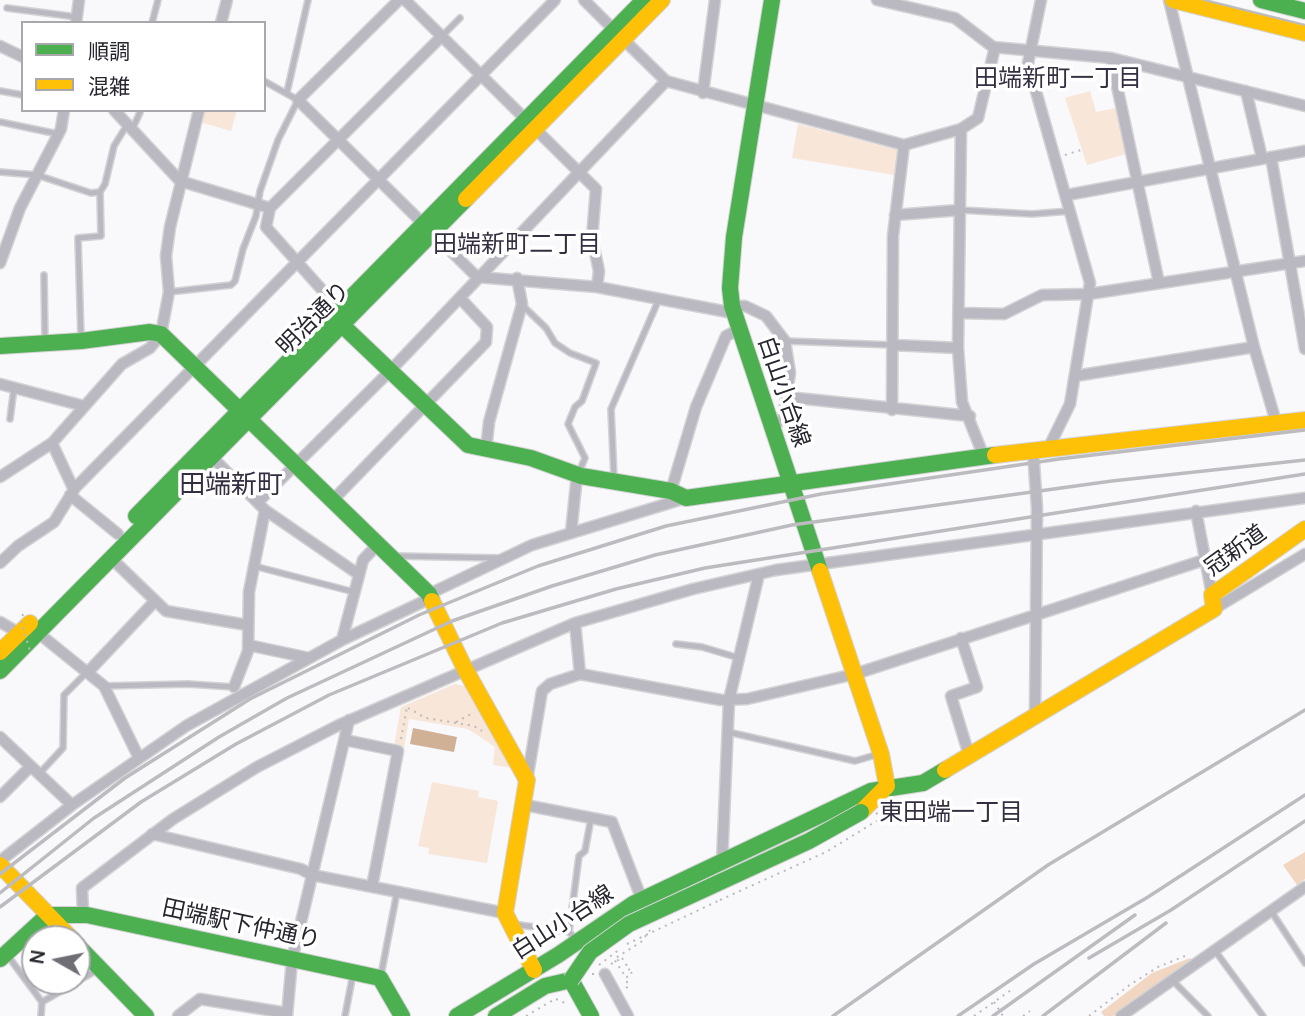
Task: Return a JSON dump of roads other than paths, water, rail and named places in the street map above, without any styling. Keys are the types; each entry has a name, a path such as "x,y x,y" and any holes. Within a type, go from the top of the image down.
{"main road":[{"name":"明治通り","path":"619,34 644,0"},
{"name":"明治通り","path":"0,652 243,414 619,34 662,0"},
{"name":"白山小台線","path":"772,0 731,265 732,309 881,754 887,786"},
{"path":"1171,0 1305,33"},
{"path":"1261,0 1302,7"},
{"path":"340,317 390,371 464,442 486,450 531,458 578,475 679,495 1305,420"},
{"path":"0,346 81,341 150,332 161,334 430,596 465,669 527,780 507,918 534,970"},
{"name":"明治通り","path":"0,671 211,456 243,414"},
{"name":"冠新道","path":"887,786 923,783 1035,716 1211,606 1305,529"},
{"name":"白山小台線","path":"457,1016 534,970 573,937 612,916 853,798 887,786"},
{"name":"白山小台線","path":"496,1016 545,986 573,985 590,953 629,924 809,841 861,812 887,786"},
{"path":"0,863 58,925"},
{"path":"3,956 48,915"},
{"name":"田端駅下仲通り","path":"48,915 83,915 380,978"},
{"path":"91,959 146,1016"},
{"path":"380,978 402,1016"},
{"path":"573,985 591,1016"}],"street":[{"path":"76,20 79,0"},
{"path":"221,21 226,0"},
{"path":"399,0 298,100 477,277 517,278 597,287 732,309 745,306 766,316 785,341 790,373 783,419 770,428"},
{"path":"405,0 596,189 592,238 599,271 597,287"},
{"path":"0,563 18,546 54,522 72,493 194,365 555,0"},
{"path":"584,0 666,81 904,145 961,129 978,118 995,47"},
{"path":"703,93 715,0"},
{"path":"877,0 955,18 995,47 1111,58 1305,106"},
{"path":"938,13 941,0"},
{"path":"1035,716 1037,534 1041,450 1070,404 1090,283 1072,211 1028,63 1041,0"},
{"path":"1171,0 1254,348 1276,422"},
{"path":"340,317 266,227 270,208 442,36"},
{"path":"0,46 21,56"},
{"path":"1111,58 1159,283"},
{"path":"236,691 248,645 247,625 262,506 294,463 390,371 666,81"},
{"path":"1246,91 1266,157 1291,262 1305,349"},
{"path":"0,263 12,228 58,134 64,112"},
{"path":"115,112 180,181 270,208"},
{"path":"0,477 52,443 122,364 150,348 161,334 169,292 166,256 180,181 198,112"},
{"path":"961,129 958,348 962,402 970,416 984,457"},
{"path":"892,410 895,215 904,145"},
{"path":"1067,195 1212,166 1305,151"},
{"path":"895,215 960,210"},
{"path":"0,226 12,228"},
{"path":"960,313 1004,314 1042,295 1088,294 1305,261"},
{"path":"486,450 489,422 522,304 517,278"},
{"path":"332,501 486,342 487,327 460,298"},
{"path":"0,863 72,804 236,691 309,658 501,558 679,495 696,407 726,336 738,330"},
{"path":"893,345 958,348"},
{"path":"1075,376 1254,348"},
{"path":"0,384 85,406"},
{"path":"787,397 970,416"},
{"path":"52,443 72,493 118,534"},
{"path":"211,456 262,506 358,574"},
{"path":"571,533 578,475"},
{"path":"83,915 82,888 152,834 257,767 349,720 575,623 693,589 817,564 1305,498"},
{"path":"1196,511 1211,606 1305,554"},
{"path":"342,640 363,560 382,551"},
{"path":"110,558 166,611 247,625"},
{"path":"527,780 542,691 550,684 579,674 729,700 747,699 855,674 1037,612 1204,560"},
{"path":"722,863 729,700 759,574"},
{"path":"88,672 155,601"},
{"path":"0,622 19,633"},
{"path":"575,623 579,674"},
{"path":"37,632 104,686 139,758"},
{"path":"961,638 977,687 951,696 969,755"},
{"path":"248,645 309,658"},
{"path":"178,1016 200,999 287,1014 292,960 349,720"},
{"path":"0,737 72,804"},
{"path":"345,740 398,751 372,887"},
{"path":"0,797 35,770"},
{"path":"525,805 612,822 642,900"},
{"path":"152,834 301,869 312,875 507,918"},
{"path":"1121,1016 1149,994 1216,952 1305,887"},
{"path":"608,969 615,994 628,1016"}],"lane":[{"path":"153,21 158,0"},
{"path":"286,92 308,0"},
{"path":"7,8 76,20"},
{"path":"442,36 460,18"},
{"path":"169,292 231,285 278,140 298,100 266,82"},
{"path":"0,91 21,95"},
{"path":"81,341 78,237 102,236 100,192 105,184 114,146 140,112"},
{"path":"0,122 58,134"},
{"path":"0,172 37,175 91,192 100,192"},
{"path":"960,210 1032,214 1072,211"},
{"path":"44,275 45,344"},
{"path":"614,481 611,409 659,299"},
{"path":"522,304 546,328 555,343 570,353 596,363 582,401 575,407 568,424 584,458 578,475"},
{"path":"785,341 893,345"},
{"path":"10,419 14,388"},
{"path":"382,551 501,558"},
{"path":"254,566 354,592"},
{"path":"676,644 702,647 739,658"},
{"path":"35,770 63,748 64,695 88,672"},
{"path":"104,686 188,684 236,691"},
{"path":"728,732 855,761 881,754"},
{"path":"507,918 573,937 579,856 585,850 591,818"},
{"path":"380,978 397,892"},
{"path":"1271,911 1305,963"},
{"path":"1216,952 1263,1016"},
{"path":"3,956 42,1002 41,1016"},
{"path":"42,1002 100,968"},
{"path":"345,1016 353,972"},
{"path":"1173,981 1208,1016"}],"tram line":[{"path":"1204,0 1305,25"}],"railway":[{"path":"0,874 125,778 250,699 419,615 538,566 666,526 821,494 1059,459 1305,430"},
{"path":"0,893 94,818 219,737 287,698 452,621 552,586 655,555 792,525 1112,481 1305,460"},
{"path":"0,907 141,802 236,744 329,695 502,623 616,589 705,568 1305,474"},
{"path":"833,1016 1048,865 1305,710"},
{"path":"958,1016 1034,964 1148,897 1305,795"},
{"path":"1089,958 1171,910 1305,821"},
{"path":"993,1016 1135,915"},
{"path":"1043,1016 1166,923"}],"district":[{"name":"田端新町一丁目","path":"1058,79"},
{"name":"田端新町二丁目","path":"517,245"},
{"name":"田端新町","path":"231,486"},
{"name":"東田端一丁目","path":"951,813"}]}
